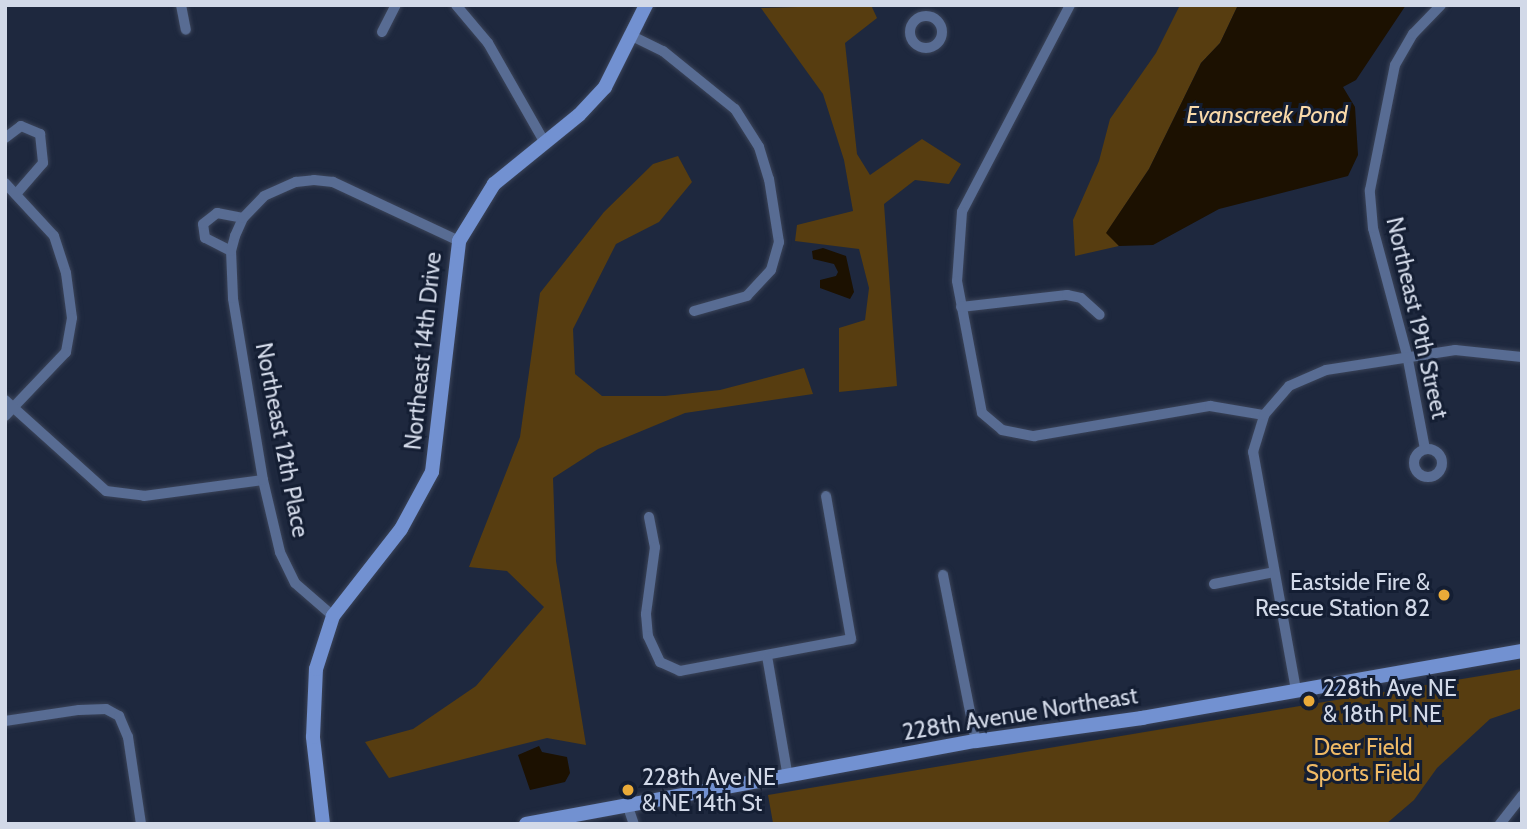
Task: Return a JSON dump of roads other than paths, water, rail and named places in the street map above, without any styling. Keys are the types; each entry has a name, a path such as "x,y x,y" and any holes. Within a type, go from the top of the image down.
{"main road":[{"name":"Northeast 14th Drive","path":"333,616 401,529 432,472 458,241 494,184 595,100 632,36 646,5"},
{"path":"323,824 312,696 333,616"},
{"name":"228th Avenue Northeast","path":"526,824 976,741 1142,718 1522,650"}],"street":[{"path":"181,5 186,30"},
{"path":"382,32 396,5"},
{"path":"456,5 488,43 544,141"},
{"path":"1070,5 962,212 956,263 976,400 982,413 1002,430 1034,436 1210,406 1264,415"},
{"name":"Northeast 19th Street","path":"1425,449 1407,355 1373,228 1370,190 1395,65 1413,34 1441,5"},
{"path":"632,36 663,51 735,109 758,147 769,179 779,242 771,270 747,296 694,310"},
{"path":"5,138 21,126 40,134 43,163 17,193"},
{"path":"243,218 217,213 203,224 205,238 230,251 243,218 278,188 314,180 333,183 458,241"},
{"path":"5,183 42,219 60,249 72,318 66,352 8,408 97,486 121,495 144,496 263,480"},
{"name":"Northeast 12th Place","path":"230,251 233,298 263,480 288,572 333,616"},
{"path":"961,307 1067,295 1080,298 1100,315"},
{"path":"1296,690 1253,452 1264,415 1275,398 1304,377 1407,355 1474,350 1522,357"},
{"path":"649,517 655,547 646,614 648,636 660,663 680,671 851,639 827,496"},
{"path":"1214,584 1274,572"},
{"path":"943,575 976,741"},
{"path":"767,656 788,777"},
{"path":"5,721 79,710 106,709 119,716 128,737 141,824"},
{"path":"1500,824 1522,796"},
{"path":"628,807 634,824"}],"water":[{"name":"Evanscreek Pond","path":"1238,5 1406,5 1356,80 1343,87 1355,107 1358,155 1348,176 1219,209 1153,245 1119,246 1106,233 1149,169 1201,63 1220,43"},
{"path":"823,248 846,256 854,292 850,299 820,288 820,280 836,276 838,272 834,264 813,259 812,251"},
{"path":"539,746 542,752 567,757 570,773 565,782 530,790 518,755"}],"place":[{"name":"Eastside Fire & Rescue Station 82","path":"1444,595"},
{"name":"228th Ave NE & 18th Pl NE","path":"1309,701"},
{"name":"228th Ave NE & NE 14th St","path":"628,790"}],"park label":[{"name":"Deer Field Sports Field","path":"1363,760"}]}
